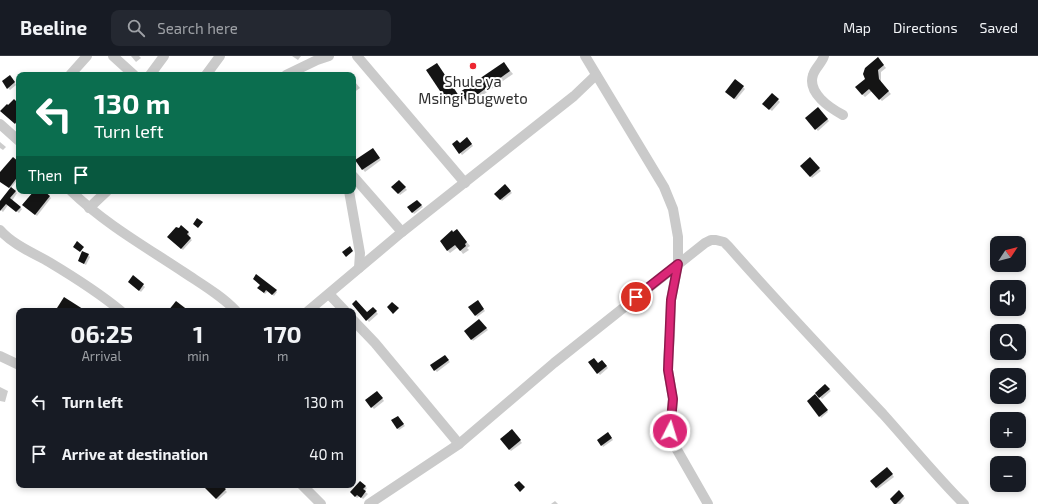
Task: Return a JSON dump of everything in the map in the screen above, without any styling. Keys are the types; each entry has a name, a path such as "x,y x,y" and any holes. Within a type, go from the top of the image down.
{"street":[{"path":"73,72 87,56"},
{"path":"113,56 131,72"},
{"path":"152,72 164,56"},
{"path":"208,72 220,56"},
{"path":"292,72 329,56"},
{"path":"357,56 465,183"},
{"path":"585,56 669,197 673,209 678,237 678,264 671,300 668,370 673,399 670,431 672,441 708,504"},
{"path":"824,56 813,75 813,86 823,102 843,115"},
{"path":"312,308 402,232 574,96 596,75"},
{"path":"0,124 16,138"},
{"path":"356,179 402,232"},
{"path":"74,194 89,208 111,224 219,296 233,308"},
{"path":"89,208 104,194"},
{"path":"350,194 360,253 359,268"},
{"path":"1,234 83,282 117,308"},
{"path":"369,504 459,444 554,363 678,264 711,240 724,242 779,304 964,504"},
{"path":"329,294 342,308"},
{"path":"356,323 375,343 459,444"},
{"path":"0,356 16,364"},
{"path":"305,488 322,504"}],"building":[{"path":"878,57 884,65 878,70 879,79 889,91 879,100 869,89 862,95 855,87 865,79 863,74 865,68"},
{"path":"504,62 510,71 467,102 460,92"},
{"path":"437,63 459,96 448,103 426,70"},
{"path":"10,75 15,82 7,89 2,81"},
{"path":"735,79 744,86 734,99 725,92"},
{"path":"772,93 779,99 769,110 762,104"},
{"path":"14,99 16,101 15,124 0,111 7,104 8,105"},
{"path":"818,107 828,119 815,130 805,118"},
{"path":"467,137 472,144 459,154 452,144 457,140 460,143"},
{"path":"373,148 380,158 362,170 356,159"},
{"path":"13,157 16,160 16,179 9,188 0,182 0,172"},
{"path":"810,157 820,168 810,177 800,166"},
{"path":"399,180 406,187 398,194 391,187"},
{"path":"505,184 511,191 500,200 494,194"},
{"path":"11,187 16,191 10,198 21,207 16,212 6,204 0,211 0,201"},
{"path":"31,194 48,194 50,196 35,215 22,205"},
{"path":"417,200 422,205 412,213 407,207"},
{"path":"197,218 203,222 198,228 193,224"},
{"path":"181,225 189,232 187,234 191,238 181,249 167,237 176,227 179,228"},
{"path":"457,229 467,242 465,244 466,246 460,251 455,245 447,251 440,241 452,230 453,232"},
{"path":"77,241 84,247 80,252 73,247"},
{"path":"350,246 353,251 346,257 342,252"},
{"path":"82,251 89,254 84,264 78,261"},
{"path":"256,274 277,290 272,295 266,290 264,293 257,288 260,285 253,279"},
{"path":"133,275 144,284 139,291 128,282"},
{"path":"64,297 81,308 57,308"},
{"path":"356,300 367,312 373,307 377,311 366,321 352,304"},
{"path":"478,300 484,309 475,316 468,307"},
{"path":"176,301 185,308 170,308"},
{"path":"392,302 399,308 393,314 387,307"},
{"path":"479,319 487,328 471,340 464,331"},
{"path":"445,355 449,360 434,371 430,365"},
{"path":"594,358 598,363 602,360 607,366 597,374 588,362"},
{"path":"825,384 830,389 819,398 815,393"},
{"path":"377,391 383,398 371,408 365,400"},
{"path":"815,394 828,410 819,417 807,401"},
{"path":"398,416 404,424 397,429 391,420"},
{"path":"512,429 521,440 509,450 500,439"},
{"path":"608,432 612,438 601,446 597,440"},
{"path":"887,467 893,474 876,488 870,481"},
{"path":"360,481 366,486 363,489 366,491 361,498 357,495 355,497 350,492 354,488 356,488 356,485"},
{"path":"519,481 525,487 520,492 514,485"},
{"path":"205,488 226,489 216,499"},
{"path":"899,490 904,496 896,504 894,504 890,499"}],"place":[{"name":"Shule ya Msingi Bugweto","path":"473,66"}],"route":[{"path":"636,297 678,264 671,300 668,361 673,399 670,431"}]}
